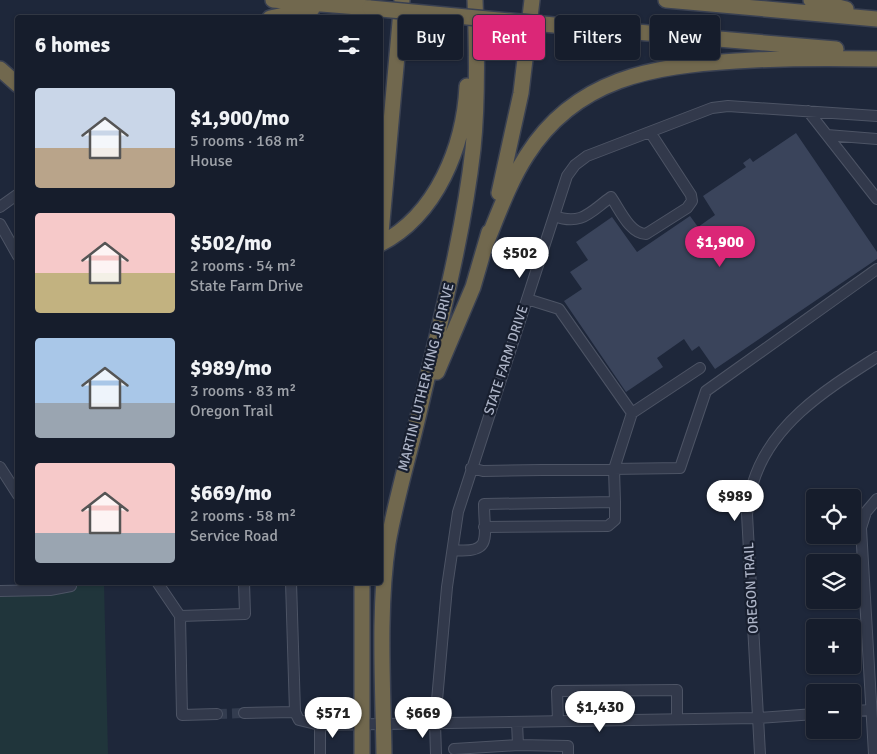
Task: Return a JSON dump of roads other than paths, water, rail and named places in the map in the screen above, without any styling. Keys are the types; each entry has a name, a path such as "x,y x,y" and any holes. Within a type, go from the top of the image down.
{"highway":[{"path":"273,0 877,53"},
{"path":"383,211 402,0"},
{"path":"383,242 422,210 439,186 459,140 467,90 473,0"},
{"name":"MARTIN LUTHER KING JR DRIVE","path":"384,754 383,635 388,546 396,502 416,425 461,228 473,149 477,61 473,0"},
{"path":"416,425 446,346 473,287 487,241 521,93 532,0"},
{"path":"666,0 877,18"},
{"path":"810,0 877,18"},
{"path":"283,15 309,9 351,7"},
{"path":"487,241 507,190 528,154 561,115 583,99 603,88 646,71 671,66 788,58 877,59"},
{"path":"0,69 15,82"},
{"path":"383,110 396,69"},
{"path":"362,585 362,754"},
{"path":"362,611 365,624 372,709 383,724"},
{"path":"362,724 369,734 372,754"}],"street":[{"name":"STATE FARM DRIVE","path":"436,752 435,723 458,512 567,176 588,156 712,108 728,106 877,116"},
{"path":"808,111 877,199"},
{"path":"554,216 568,221 576,221 611,197 634,230 640,234 646,234 687,208 692,201 691,195 650,132"},
{"path":"827,135 877,139"},
{"path":"0,207 15,196"},
{"path":"0,224 15,251"},
{"path":"472,468 483,471 680,468 706,391 877,270"},
{"path":"527,299 559,309 632,413"},
{"name":"OREGON TRAIL","path":"760,754 747,514 753,483 766,455 784,427 819,394 877,357"},
{"path":"484,527 608,526 615,520 614,469 632,413 700,368"},
{"path":"1,472 15,491"},
{"path":"874,754 861,528 866,512 877,499"},
{"path":"453,550 471,552 479,549 484,543 484,504 615,502"},
{"path":"0,591 50,590 68,585"},
{"path":"158,585 180,616 182,715 217,714"},
{"path":"180,616 245,614 244,585"},
{"path":"291,585 295,712 299,720 320,725 757,718 806,715"},
{"path":"558,721 557,690 677,690 677,719"},
{"path":"861,711 871,710"},
{"path":"244,714 295,712"},
{"path":"517,722 518,745"},
{"path":"320,725 320,754"},
{"path":"436,752 503,750 518,745 534,745 568,746 568,754"},
{"path":"526,754 534,745"}],"tunnel":[{"path":"217,714 244,713"}]}
